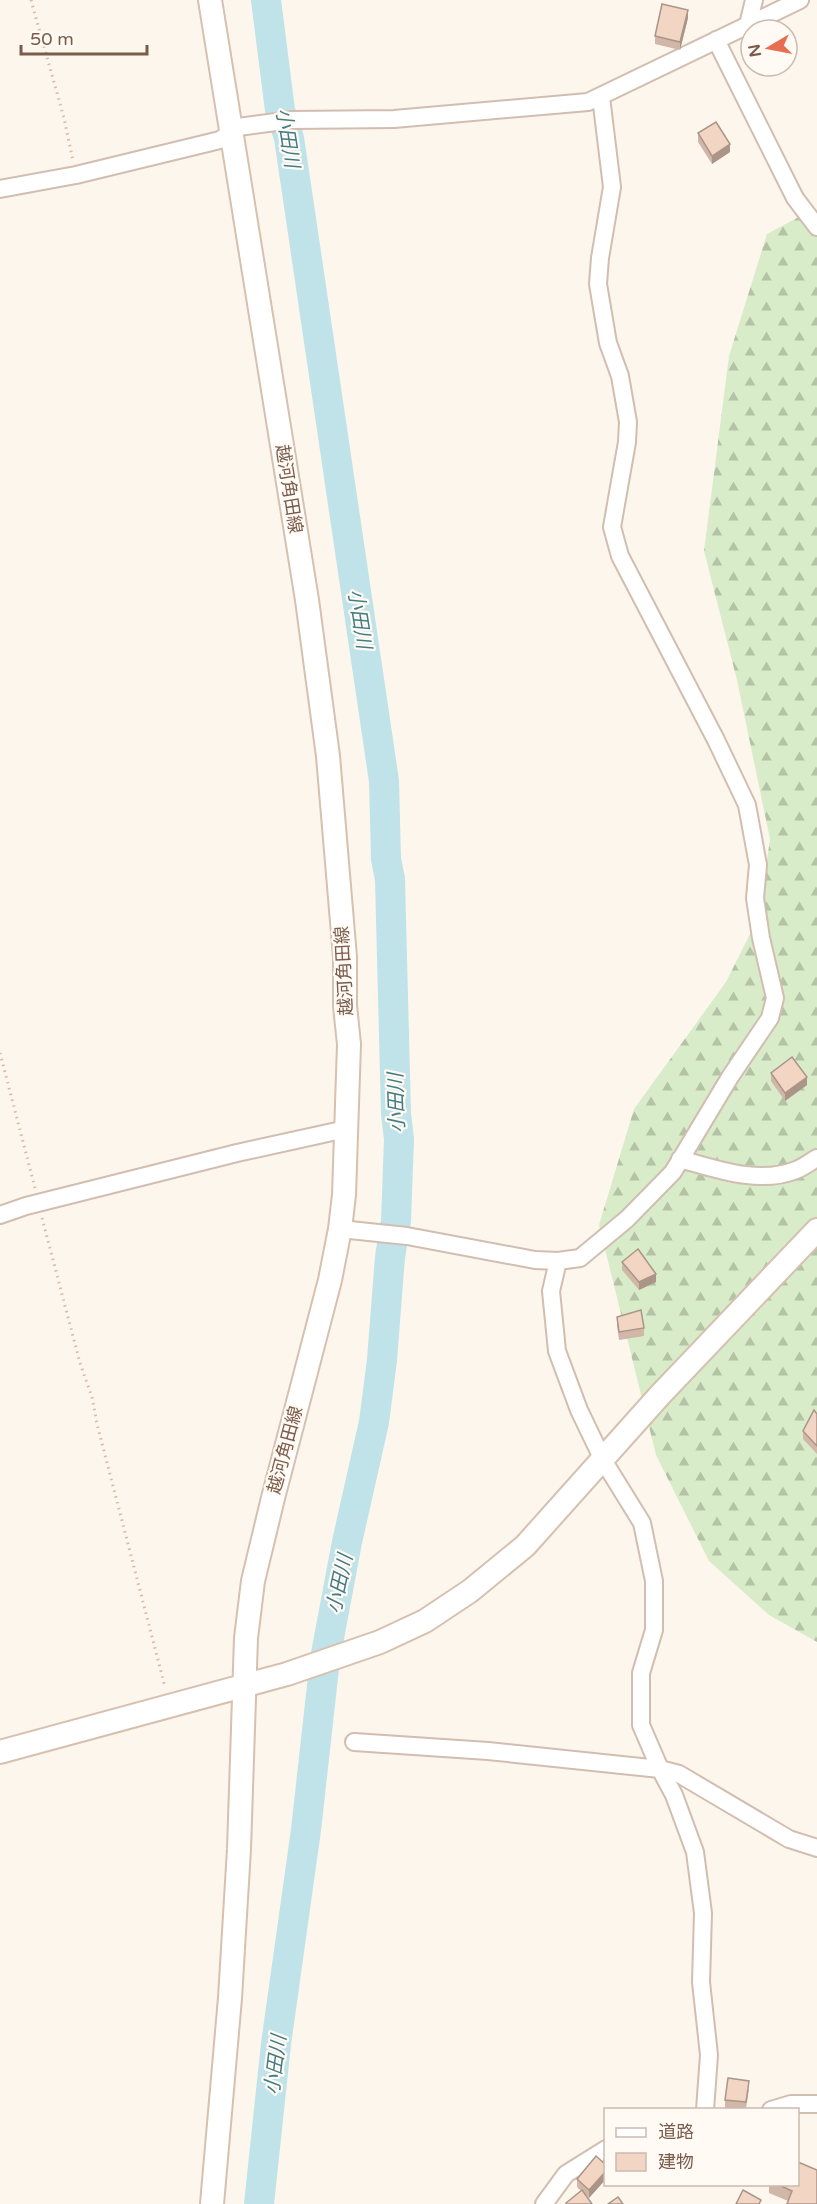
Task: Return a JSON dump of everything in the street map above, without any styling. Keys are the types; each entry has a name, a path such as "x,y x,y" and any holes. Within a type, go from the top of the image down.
{"main road":[{"name":"越河角田線","path":"210,0 307,600 328,756 345,957 345,1006 349,1044 340,1229 330,1280 273,1498 254,1581 246,1638 246,1687 231,1986 212,2204"},
{"path":"0,1752 246,1687 381,1642 425,1621 471,1591 525,1546 660,1395 817,1230"}],"street":[{"path":"750,18 754,0"},
{"path":"763,18 800,0"},
{"path":"0,189 76,175 220,140 238,127 291,120 394,119 588,102 739,29"},
{"path":"716,40 795,198 817,226"},
{"path":"340,1229 407,1236 535,1260 558,1261 580,1258 627,1220 673,1172 729,1077 770,1018 775,998 761,938 755,897 758,865 747,805 716,740 620,556 612,527 627,442 628,422 620,376 608,343 597,284 612,187 601,97"},
{"path":"0,1215 237,1153 346,1129"},
{"path":"680,1159 739,1174 769,1175 796,1171 817,1158"},
{"path":"558,1261 551,1291 557,1351 579,1410 603,1460 642,1523 654,1581 654,1630 641,1673 641,1725 660,1769 674,1794 695,1852 703,1913 701,1982 709,2055 705,2108"},
{"path":"354,1742 488,1751 660,1769 679,1774 789,1839 817,1848"},
{"path":"775,2108 791,2104 817,2104"},
{"path":"543,2204 566,2174 604,2150"}],"path":[{"path":"31,0 64,118 76,175"},
{"path":"0,1053 80,1363 92,1397 170,1707"}],"green space":[{"path":"817,210 817,1642 769,1615 709,1561 656,1455 599,1225 634,1109 726,982 759,916 770,839 737,680 704,551 729,356 767,234 808,212"}],"building":[{"path":"662,4 688,10 680,42 655,36"},
{"path":"716,122 730,144 712,156 698,133"},
{"path":"792,1057 807,1077 785,1093 771,1073"},
{"path":"638,1249 656,1274 639,1282 622,1262"},
{"path":"641,1310 644,1328 619,1332 617,1317"},
{"path":"814,1410 817,1414 817,1446 803,1431"},
{"path":"728,2078 749,2081 746,2102 725,2100"},
{"path":"596,2156 604,2163 604,2173 589,2190 577,2179"},
{"path":"799,2162 817,2170 817,2204 787,2204 792,2191 781,2186 799,2186"},
{"path":"582,2190 592,2204 566,2203"},
{"path":"743,2190 761,2200 759,2204 736,2204"},
{"path":"618,2197 623,2204 608,2204"}],"waterway":[{"name":"小田川","path":"259,2204 276,2044 306,1830 325,1659 347,1542 374,1422 382,1360 390,1257 396,1221 399,1139 396,1114 390,879 386,859 384,781 289,138 280,110 266,0"}]}
